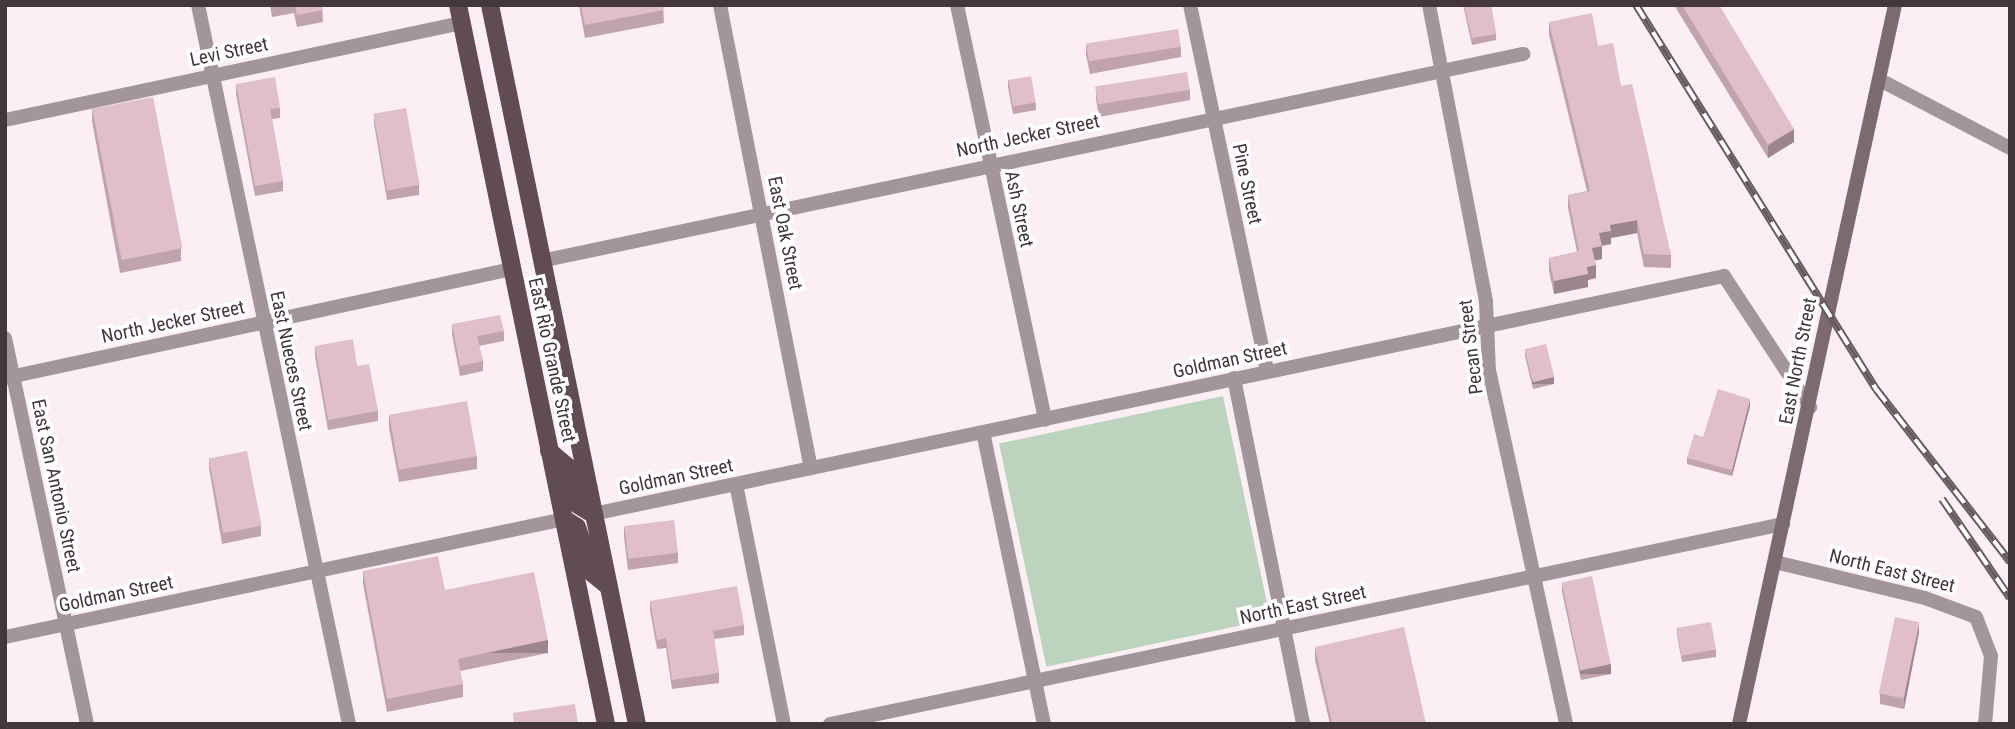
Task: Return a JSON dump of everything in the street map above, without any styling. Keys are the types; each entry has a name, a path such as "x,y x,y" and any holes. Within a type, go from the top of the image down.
{"main road":[{"name":"East Rio Grande Street","path":"490,5 636,724"},
{"name":"East Rio Grande Street","path":"460,14 606,724"},
{"path":"549,451 568,467 578,505 593,514"},
{"path":"564,519 577,527 592,573 607,585"}],"street":[{"name":"East Nueces Street","path":"198,5 349,724"},
{"name":"East Oak Street","path":"720,5 811,468"},
{"name":"Ash Street","path":"957,5 1045,420"},
{"name":"Pine Street","path":"1190,5 1267,372"},
{"name":"Pecan Street","path":"1429,5 1444,68 1485,323 1489,370 1536,574 1566,724"},
{"name":"East North Street","path":"1738,724 1810,407 1895,5"},
{"name":"Levi Street","path":"5,120 213,75 460,14"},
{"name":"North Jecker Street","path":"541,261 1444,68 1523,54"},
{"path":"1880,80 2010,148"},
{"name":"North Jecker Street","path":"9,377 512,269"},
{"name":"Goldman Street","path":"593,514 1045,420 1485,323 1724,276 1810,407"},
{"name":"East San Antonio Street","path":"5,338 9,377 87,724"},
{"path":"1234,378 1303,724"},
{"path":"983,432 1044,724"},
{"path":"736,484 783,724"},
{"name":"Goldman Street","path":"5,637 564,519"},
{"name":"North East Street","path":"830,724 1783,524"},
{"name":"North East Street","path":"1775,562 1954,606 1976,617 1987,637 1991,656 1985,724"}],"green space":[{"path":"1223,396 1270,619 1046,667 999,444"}],"building":[{"path":"295,5 322,5 323,10 297,15"},
{"path":"581,5 663,5 664,10 585,25"},
{"path":"1464,5 1491,5 1496,34 1472,38"},
{"path":"1682,5 1719,5 1794,129 1768,145"},
{"path":"1592,13 1598,46 1613,43 1621,86 1632,84 1671,255 1644,254 1637,220 1610,225 1611,231 1599,233 1602,246 1592,248 1596,265 1587,267 1588,274 1554,281 1549,258 1579,251 1568,195 1590,191 1549,22"},
{"path":"1178,29 1181,47 1089,61 1086,44"},
{"path":"1187,72 1190,90 1098,104 1095,87"},
{"path":"1031,76 1036,103 1013,107 1008,80"},
{"path":"275,77 280,108 270,109 283,181 255,186 236,84"},
{"path":"153,97 182,248 122,260 92,109"},
{"path":"406,108 420,185 387,191 374,114"},
{"path":"500,315 504,331 477,336 483,361 460,366 452,324"},
{"path":"353,339 357,366 369,364 378,411 328,420 315,346"},
{"path":"1546,344 1554,377 1533,382 1525,349"},
{"path":"1718,389 1750,399 1732,470 1687,458 1694,434 1703,437"},
{"path":"467,401 477,456 399,470 389,415"},
{"path":"247,451 262,526 223,533 209,458"},
{"path":"674,520 678,553 628,559 624,526"},
{"path":"438,556 445,590 534,572 548,640 458,659 463,684 387,699 363,571"},
{"path":"1592,576 1611,664 1580,670 1562,582"},
{"path":"737,586 744,625 713,631 719,673 672,680 666,638 657,640 650,601"},
{"path":"1895,617 1919,622 1903,698 1879,693"},
{"path":"1711,622 1716,650 1681,656 1677,628"},
{"path":"1404,627 1426,724 1332,724 1315,647"},
{"path":"575,704 578,724 514,724 513,713"}],"railway":[{"path":"1636,5 1876,389 2010,562"},
{"path":"1942,499 2010,598"}]}
